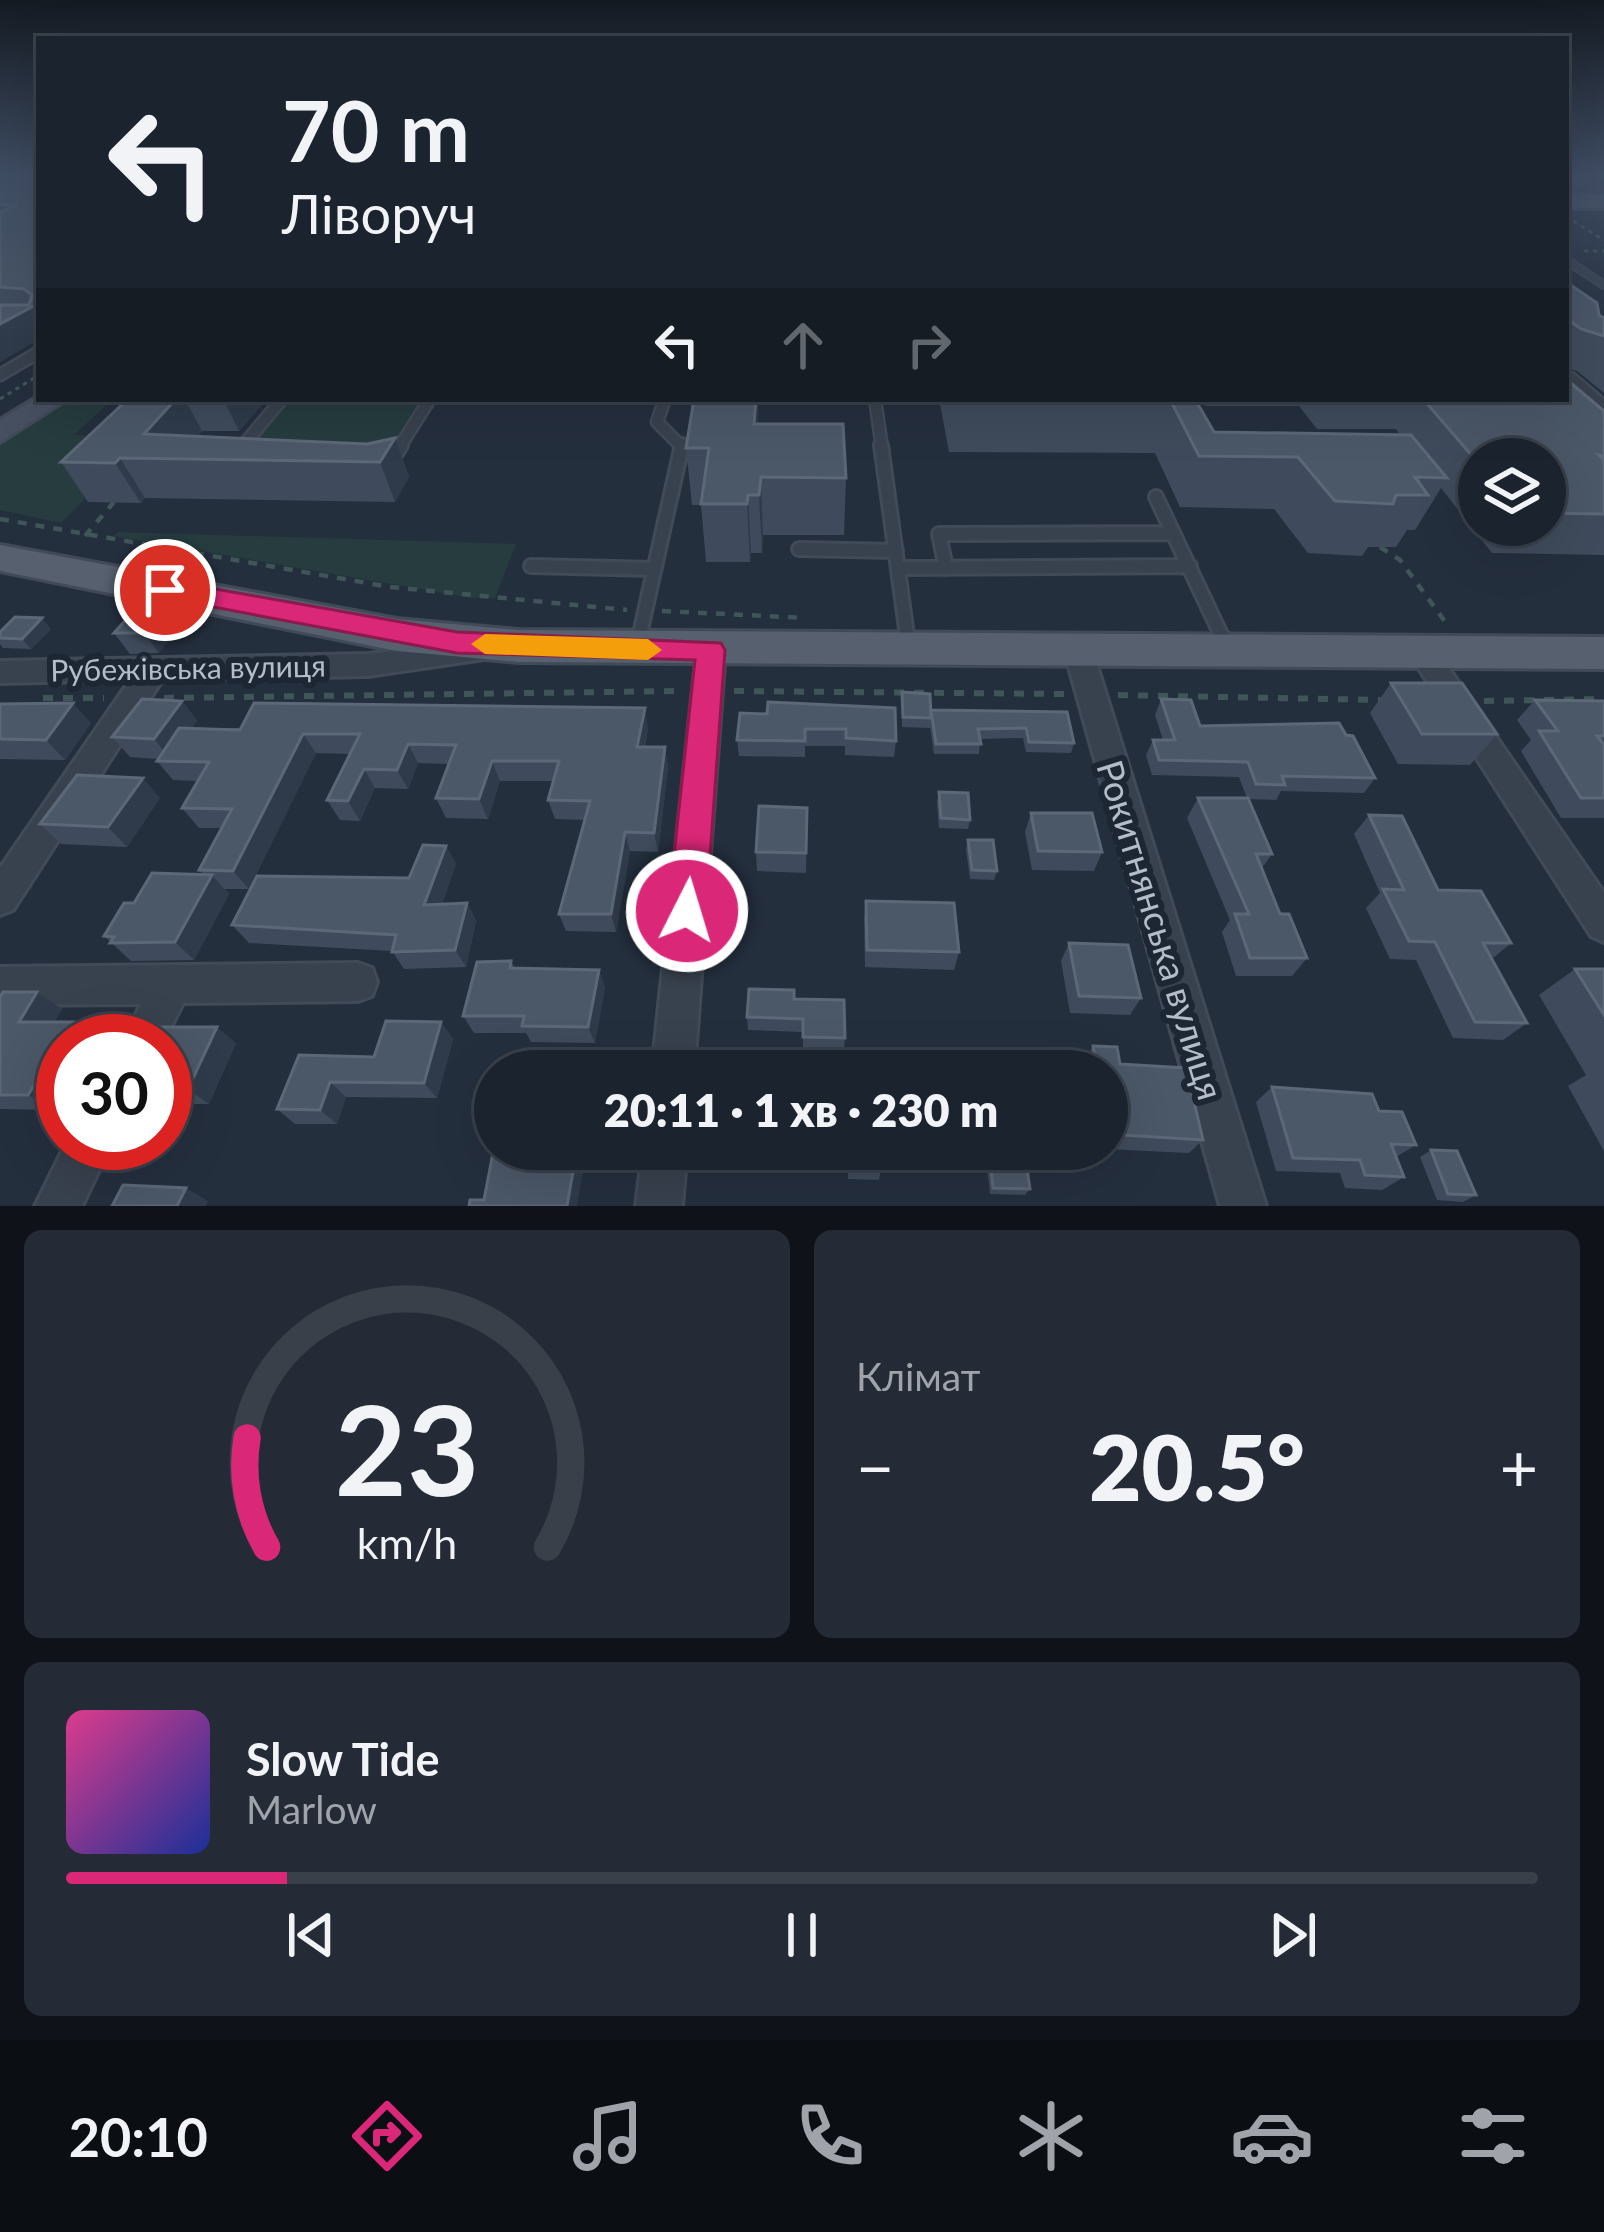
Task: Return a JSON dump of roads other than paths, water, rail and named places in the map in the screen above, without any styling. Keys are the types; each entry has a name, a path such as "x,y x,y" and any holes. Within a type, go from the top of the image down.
{"main road":[{"path":"0,557 398,635 518,646 641,630 709,670 910,653 1084,674 1230,653 1424,638 1604,653"}],"street":[{"path":"0,434 48,402"},
{"path":"1424,638 1456,701 1604,923"},
{"name":"Рубежівська вулиця","path":"0,672 368,665 518,646"},
{"path":"0,898 153,670"},
{"path":"675,1050 709,670"},
{"name":"Рокитнянська вулиця","path":"1084,674 1243,1206"},
{"path":"0,986 170,988 358,982"},
{"path":"157,1014 170,988"},
{"path":"58,1206 76,1170"},
{"path":"658,1206 662,1170"}],"lane":[{"path":"1569,262 1604,285"},
{"path":"0,375 36,354"},
{"path":"1571,378 1604,406"},
{"path":"250,466 227,464 279,402"},
{"path":"383,473 428,402"},
{"path":"641,630 682,446 657,422 664,402"},
{"path":"875,402 910,653"},
{"path":"1156,497 1230,653"},
{"path":"946,568 939,534 1173,533"},
{"path":"799,549 896,551"},
{"path":"531,566 654,569"},
{"path":"899,568 1190,566"}]}
